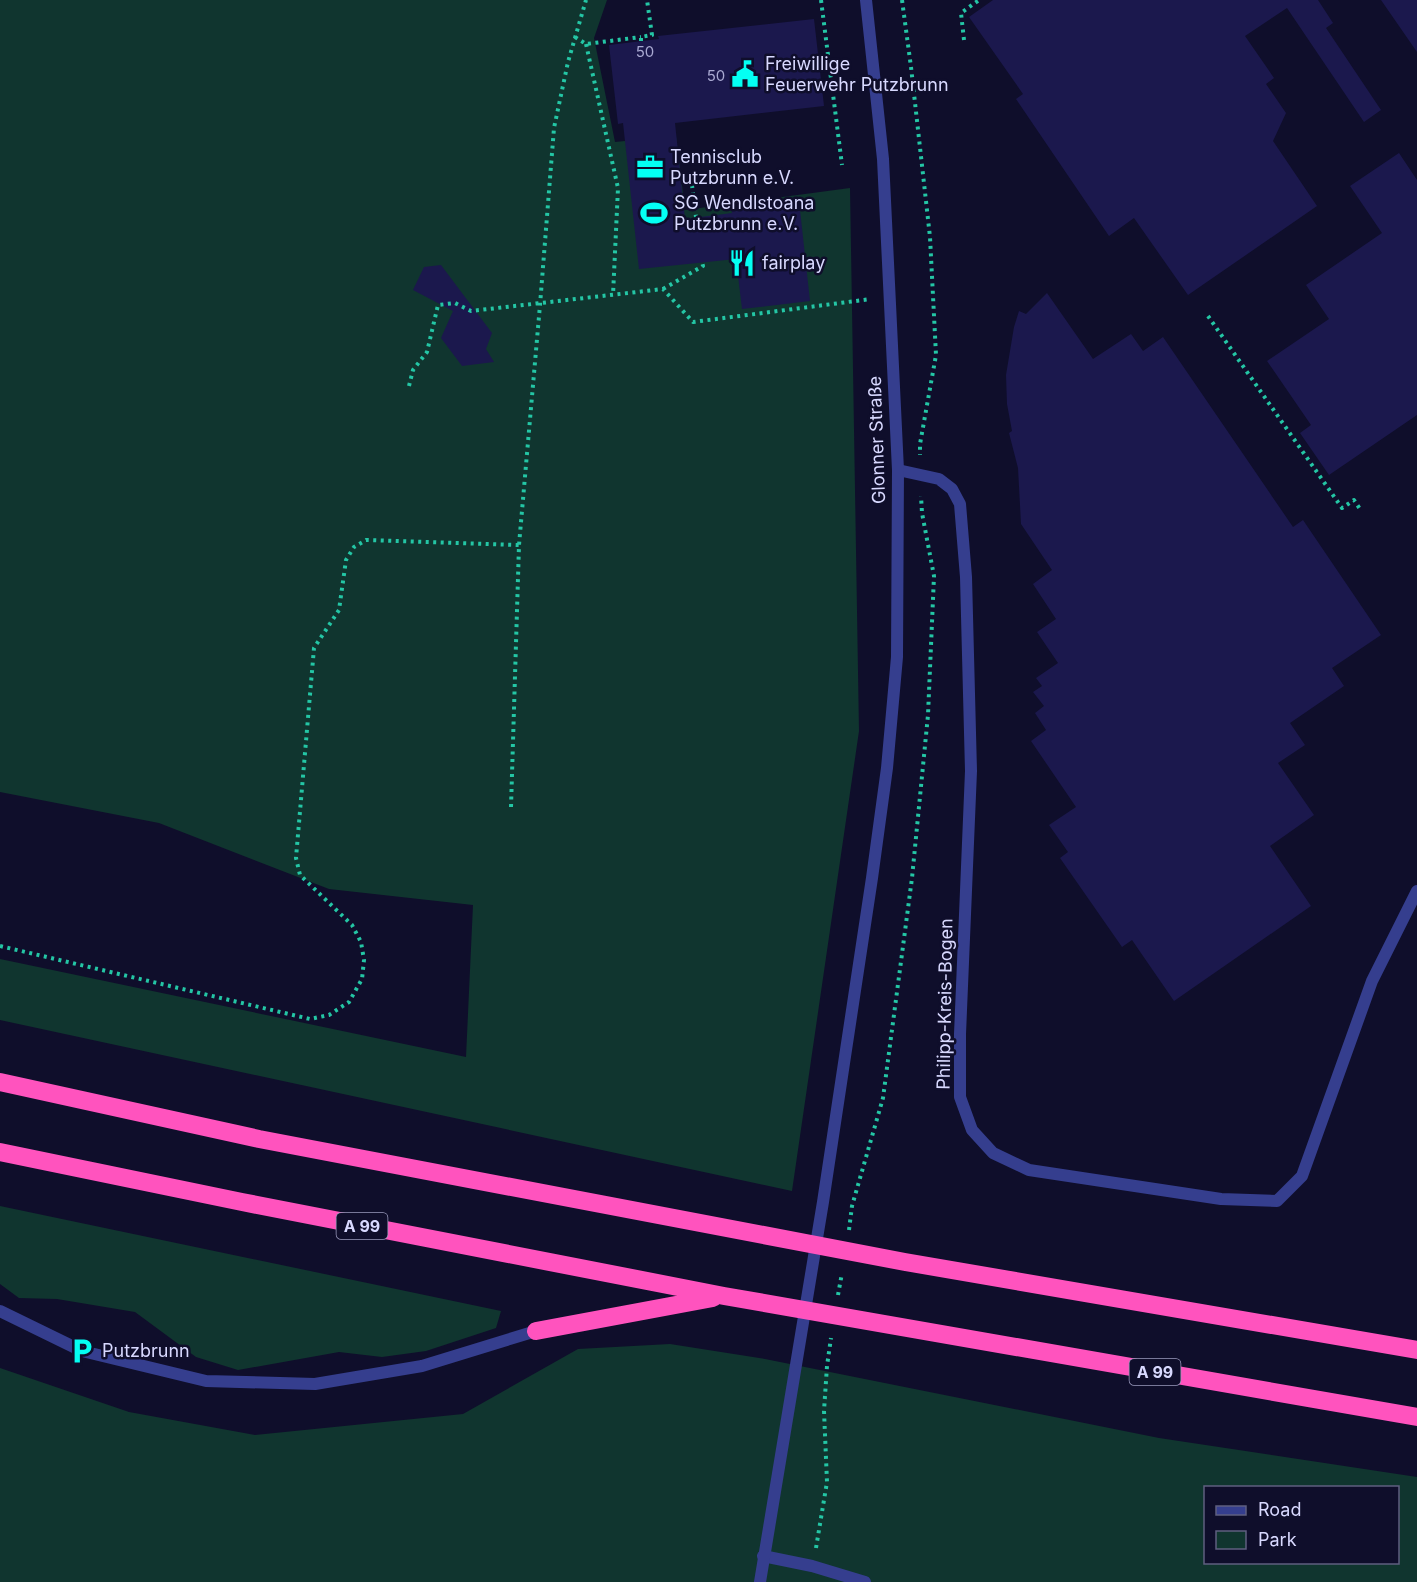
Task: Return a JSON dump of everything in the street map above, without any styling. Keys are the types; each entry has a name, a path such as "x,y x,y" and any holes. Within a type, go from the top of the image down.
{"highway":[{"path":"0,1082 259,1139 905,1262 1417,1350"},
{"name":"A 99","path":"0,1152 242,1202 724,1296 1417,1417"},
{"path":"536,1331 724,1296"}],"street":[{"name":"Glonner Straße","path":"763,1556 821,1213 872,878 887,768 897,657 898,470 883,159 866,0"},
{"name":"Philipp-Kreis-Bogen","path":"898,470 939,479 952,489 960,504 966,577 971,771 960,1034 960,1097 972,1130 993,1154 1029,1170 1221,1199 1277,1201 1302,1176 1372,981 1417,891"},
{"path":"0,1311 82,1351 206,1381 315,1384 422,1366 536,1331"},
{"path":"760,1582 763,1556 813,1566 865,1582"}],"path":[{"path":"511,807 519,545 554,128 575,36 586,0"},
{"path":"585,44 641,39 652,35 646,0"},
{"path":"821,0 842,165"},
{"path":"847,1240 852,1206 883,1098 912,878 928,715 934,576 922,513 920,444 936,355 930,237 902,0"},
{"path":"964,40 961,13 979,0"},
{"path":"575,36 585,44 618,188 613,295"},
{"path":"692,185 696,217"},
{"path":"409,386 413,370 427,352 438,305 455,303 471,311 663,289 703,266 702,262"},
{"path":"663,289 693,322 863,299"},
{"path":"1208,316 1342,508 1354,500 1360,509"},
{"path":"0,946 310,1019 329,1015 349,1002 362,979 364,960 361,942 352,925 300,875 296,858 314,648 339,610 346,560 354,547 366,540 519,545"},
{"path":"838,1298 843,1263"},
{"path":"813,1566 827,1482 824,1411 832,1332"}],"green space":[{"path":"0,0 607,0 594,38 615,142 676,136 685,210 850,188 859,731 792,1191 0,1020 0,959 466,1057 473,905 329,889 159,823 0,792"},
{"path":"0,1206 501,1311 496,1328 426,1351 382,1357 339,1352 238,1370 196,1357 135,1312 57,1299 19,1298 0,1284"},
{"path":"670,1344 765,1359 1159,1438 1417,1477 1417,1582 0,1582 0,1368 129,1412 255,1435 463,1414 578,1349"}],"building":[{"path":"993,0 1318,0 1333,23 1326,28 1381,110 1364,122 1287,8 1245,36 1274,78 1266,84 1286,113 1273,141 1317,206 1188,295 1134,218 1109,236 1016,99 1023,94 969,17"},
{"path":"1381,0 1417,0 1417,52"},
{"path":"814,19 824,106 675,123 685,219 732,213 731,208 799,201 810,301 742,309 736,259 639,269 623,123 618,124 609,45 659,39 658,36"},
{"path":"1399,153 1417,180 1417,415 1329,475 1300,433 1311,425 1267,361 1329,319 1306,285 1382,233 1350,186"},
{"path":"441,265 492,333 486,349 494,362 462,366 441,338 453,311 413,290 424,267"},
{"path":"1047,293 1093,359 1131,334 1143,351 1163,337 1293,527 1303,520 1381,635 1332,668 1344,686 1290,723 1305,745 1278,763 1314,815 1270,846 1311,906 1174,1001 1132,940 1122,947 1060,858 1068,852 1049,825 1076,807 1031,741 1046,730 1035,713 1044,706 1033,692 1042,686 1036,678 1058,663 1037,632 1056,619 1033,584 1052,570 1021,524 1018,468 1009,433 1012,431 1007,404 1006,375 1019,311 1026,314"}],"place":[{"name":"Freiwillige Feuerwehr Putzbrunn","path":"745,74"},
{"name":"Tennisclub Putzbrunn e.V.","path":"650,167"},
{"name":"SG Wendlstoana Putzbrunn e.V.","path":"654,213"},
{"name":"fairplay","path":"742,263"},
{"name":"Putzbrunn","path":"82,1351"}]}
